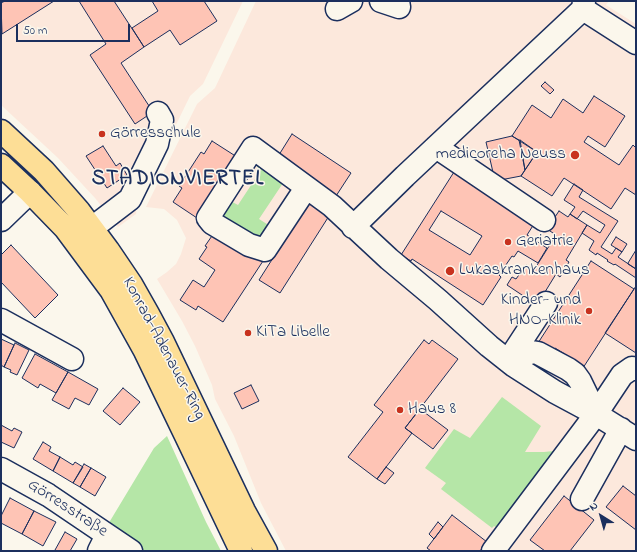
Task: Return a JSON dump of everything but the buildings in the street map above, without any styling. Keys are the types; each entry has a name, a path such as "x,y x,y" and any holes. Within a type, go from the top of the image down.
{"main road":[{"name":"Konrad-Adenauer-Ring","path":"1,131 44,171 79,212 131,284 148,314 244,511 266,551"},
{"name":"Konrad-Adenauer-Ring","path":"1,165 65,228 111,290 145,352 241,551"}],"street":[{"path":"353,227 583,5 636,43"},
{"path":"92,228 130,199 157,144 162,120 158,113"},
{"path":"436,147 544,220"},
{"path":"306,188 265,250 249,245 212,223 208,218 253,148 332,206 389,259 511,363 555,392 629,434 582,499"},
{"path":"1,220 30,192"},
{"path":"511,363 546,303"},
{"path":"1,320 72,359"},
{"path":"493,551 596,414 622,375 632,368 636,369"},
{"name":"Görresstraße","path":"1,469 48,495 103,543 131,551"}],"shaded area":[{"name":"Görresschule","path":"1,1 243,1 203,84 190,96 137,205 136,214 118,227 95,198 58,158 1,105"},
{"name":"Lukaskrankenhaus","path":"256,1 609,1 606,5 636,24 636,551 286,551 261,503 234,436 215,399 212,385 195,346 157,279 176,264 186,238 177,220 164,209 146,207 197,104 215,88"}],"green space":[{"path":"261,163 283,183 259,219 270,226 259,243 215,219 225,198 238,205 261,170 255,165"},
{"path":"502,397 541,426 525,452 563,450 499,529 494,526 492,528 441,489 446,483 425,468 454,429 470,438"},
{"path":"167,436 206,522 221,551 141,551 109,529 110,521 154,448"}],"place":[{"name":"Görresschule","path":"102,134"},
{"name":"medicoreha Neuss","path":"575,155"},
{"name":"Geriatrie","path":"508,242"},
{"name":"Lukaskrankenhaus","path":"450,271"},
{"name":"Kinder- und HNO-Klinik","path":"589,311"},
{"name":"KiTa Libelle","path":"248,333"},
{"name":"Haus 8","path":"400,410"}],"district":[{"name":"STADIONVIERTEL","path":"178,181"}]}
